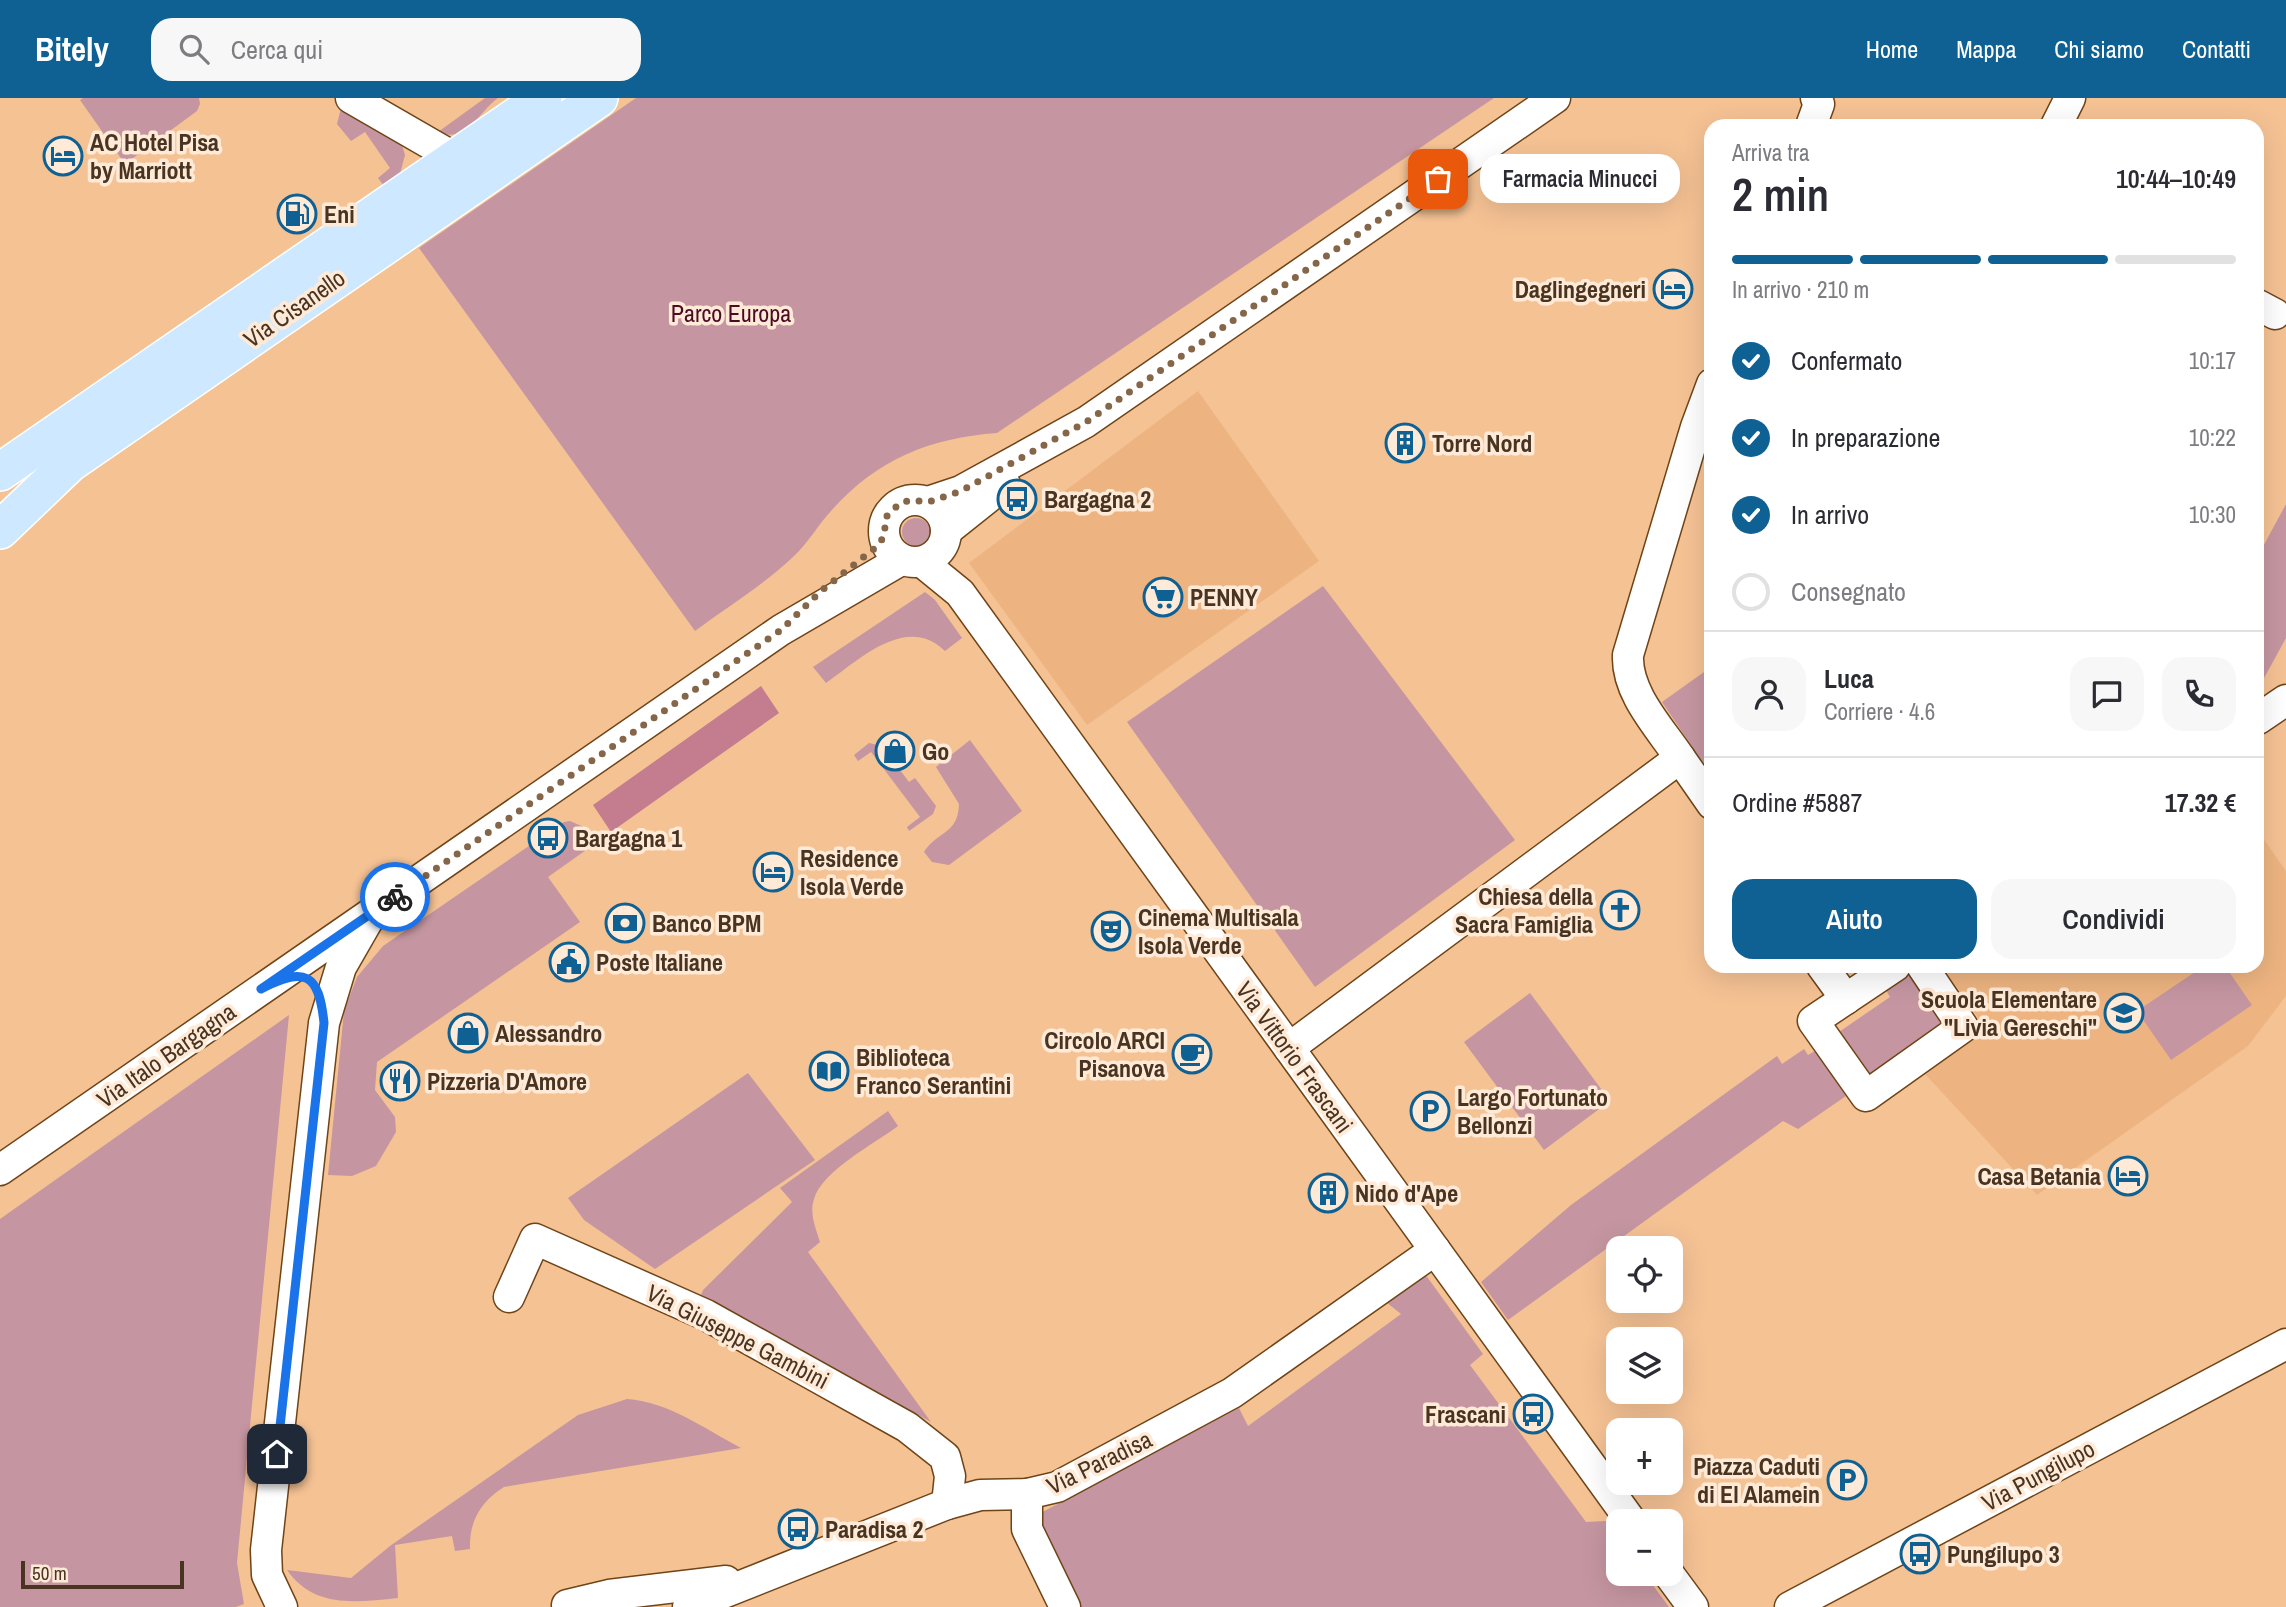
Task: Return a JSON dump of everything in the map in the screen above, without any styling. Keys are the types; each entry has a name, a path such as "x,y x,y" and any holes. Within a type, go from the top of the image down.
{"main road":[{"name":"Via Cisanello","path":"0,472 543,98"},
{"name":"Via Cisanello","path":"0,530 70,463 599,98"}],"street":[{"path":"351,98 455,159"},
{"path":"1086,422 961,491 928,502 912,500 895,507 886,517 902,553 936,554 945,536 1086,422 1555,98"},
{"path":"1814,119 1819,104 1816,98"},
{"path":"2060,119 2070,98"},
{"path":"1704,406 1687,453 1628,655 1629,674 1639,698 1704,792"},
{"path":"928,502 941,513 945,536"},
{"name":"Via Vittorio Frascani","path":"945,536 960,593"},
{"name":"Via Vittorio Frascani","path":"902,553 960,593 1622,1509"},
{"name":"Via Italo Bargagna","path":"0,1170 781,630 821,591 866,557 902,553"},
{"path":"2264,715 2286,700"},
{"path":"1289,1048 1680,758"},
{"path":"282,1607 267,1575 266,1550 324,1023 346,956 375,910"},
{"path":"1827,973 1846,999"},
{"path":"1885,973 1813,1021 1866,1096 1963,1027 1927,973"},
{"path":"261,989 287,977 310,980 320,991 324,1023"},
{"name":"Via Giuseppe Gambini","path":"509,1297 535,1239 706,1315 878,1409 939,1450"},
{"name":"Via Paradisa","path":"688,1607 947,1504 991,1493 1027,1494 1057,1487 1232,1393 1435,1250"},
{"name":"Via Pungilupo","path":"1790,1607 2286,1344"},
{"path":"939,1450 991,1493"},
{"path":"939,1450 950,1472 947,1504"},
{"path":"1027,1494 1027,1529 1065,1607"},
{"path":"569,1606 609,1595 761,1577"},
{"path":"1678,1586 1693,1607"}],"shaded area":[{"path":"1198,391 1319,561 1087,725 969,563"},
{"path":"761,686 779,713 611,832 593,805"},
{"name":"Scuola Elementare \"Livia Gereschi\"","path":"2264,840 2286,871 2286,996 2248,1046 2037,1195 1925,1074 1987,1030 1947,973 2264,973"}],"green space":[{"path":"199,98 200,104 197,111 125,164 80,100"},
{"path":"485,98 498,98 472,125 457,134 438,132"},
{"name":"Parco Europa","path":"636,98 1494,98 997,433 927,446 886,465 849,493 783,566 695,631 419,248"},
{"path":"341,108 402,145 405,155 400,174 384,186 378,178 390,168 365,132 351,141 337,124"},
{"path":"2286,504 2286,638 2264,678 2264,545"},
{"path":"916,518 926,522 930,532 926,542 916,546 906,542 902,532 906,522"},
{"path":"1323,586 1515,840 1315,987 1127,722"},
{"path":"925,592 935,600 962,638 945,651 930,641 914,637 883,644 826,683 813,667"},
{"path":"1704,672 1704,765 1662,702"},
{"path":"970,740 1022,811 949,865 932,862 924,852 955,822 959,804 936,767"},
{"path":"869,743 882,746 909,782 915,778 936,806 933,814 909,831 907,827 920,817 871,752 858,761 854,755"},
{"path":"570,821 586,828 596,843 548,877 580,922 377,1062 375,1090 395,1117 396,1132 376,1166 352,1176 328,1175 344,1011 357,977 383,946 564,822"},
{"path":"1911,973 1948,1026 1869,1081 1836,1034 1890,997 1886,990"},
{"path":"2194,973 2230,973 2252,1005 2171,1060 2137,1011"},
{"path":"1530,993 1610,1101 1544,1150 1464,1042"},
{"path":"289,1015 237,1563 244,1604 236,1607 0,1607 0,1219"},
{"path":"1804,1049 1808,1055 1815,1051 1846,1096 1798,1129 1783,1121 1624,1236 1606,1236 1606,1249 1508,1320 1481,1282 1571,1205 1777,1056 1782,1064"},
{"path":"748,1073 815,1160 655,1269 584,1220 568,1198"},
{"path":"888,1111 898,1126 838,1168 819,1189 812,1210 820,1242 808,1252 931,1422 701,1295 792,1202 780,1188"},
{"path":"1425,1274 1483,1354 1470,1365 1586,1522 1606,1521 1606,1586 1654,1586 1669,1607 1075,1607 1033,1517 1239,1408 1248,1426 1401,1314 1386,1302"},
{"path":"627,1399 672,1411 741,1448 504,1487 482,1506 474,1521 470,1549 455,1551 452,1536 395,1545 398,1598 335,1600 309,1591 287,1570 351,1578 390,1546 578,1415"}],"way so far":[{"path":"395,897 781,630 821,591 875,548 884,537 886,517 900,503 945,498 1086,422 1438,179"}],"place":[{"name":"AC Hotel Pisa by Marriott","path":"63,156"},
{"name":"Farmacia Minucci","path":"1438,179"},
{"name":"Eni","path":"297,214"},
{"name":"Daglingegneri","path":"1673,289"},
{"name":"Torre Nord","path":"1405,443"},
{"name":"Bargagna 2","path":"1017,499"},
{"name":"PENNY","path":"1163,597"},
{"name":"Go","path":"895,751"},
{"name":"Bargagna 1","path":"548,838"},
{"name":"Residence Isola Verde","path":"773,872"},
{"name":"Chiesa della Sacra Famiglia","path":"1620,910"},
{"name":"Banco BPM","path":"625,923"},
{"name":"Cinema Multisala Isola Verde","path":"1111,931"},
{"name":"Poste Italiane","path":"569,962"},
{"name":"Scuola Elementare \"Livia Gereschi\"","path":"2124,1013"},
{"name":"Alessandro","path":"468,1033"},
{"name":"Circolo ARCI Pisanova","path":"1192,1054"},
{"name":"Biblioteca Franco Serantini","path":"829,1071"},
{"name":"Pizzeria D'Amore","path":"400,1081"},
{"name":"Largo Fortunato Bellonzi","path":"1430,1111"},
{"name":"Casa Betania","path":"2128,1176"},
{"name":"Nido d'Ape","path":"1328,1193"},
{"name":"Frascani","path":"1533,1414"},
{"name":"Piazza Caduti di El Alamein","path":"1847,1480"},
{"name":"Paradisa 2","path":"798,1529"},
{"name":"Pungilupo 3","path":"1920,1554"}],"route":[{"path":"277,1454 324,1023 320,991 310,980 292,976 261,989 395,897"}]}
